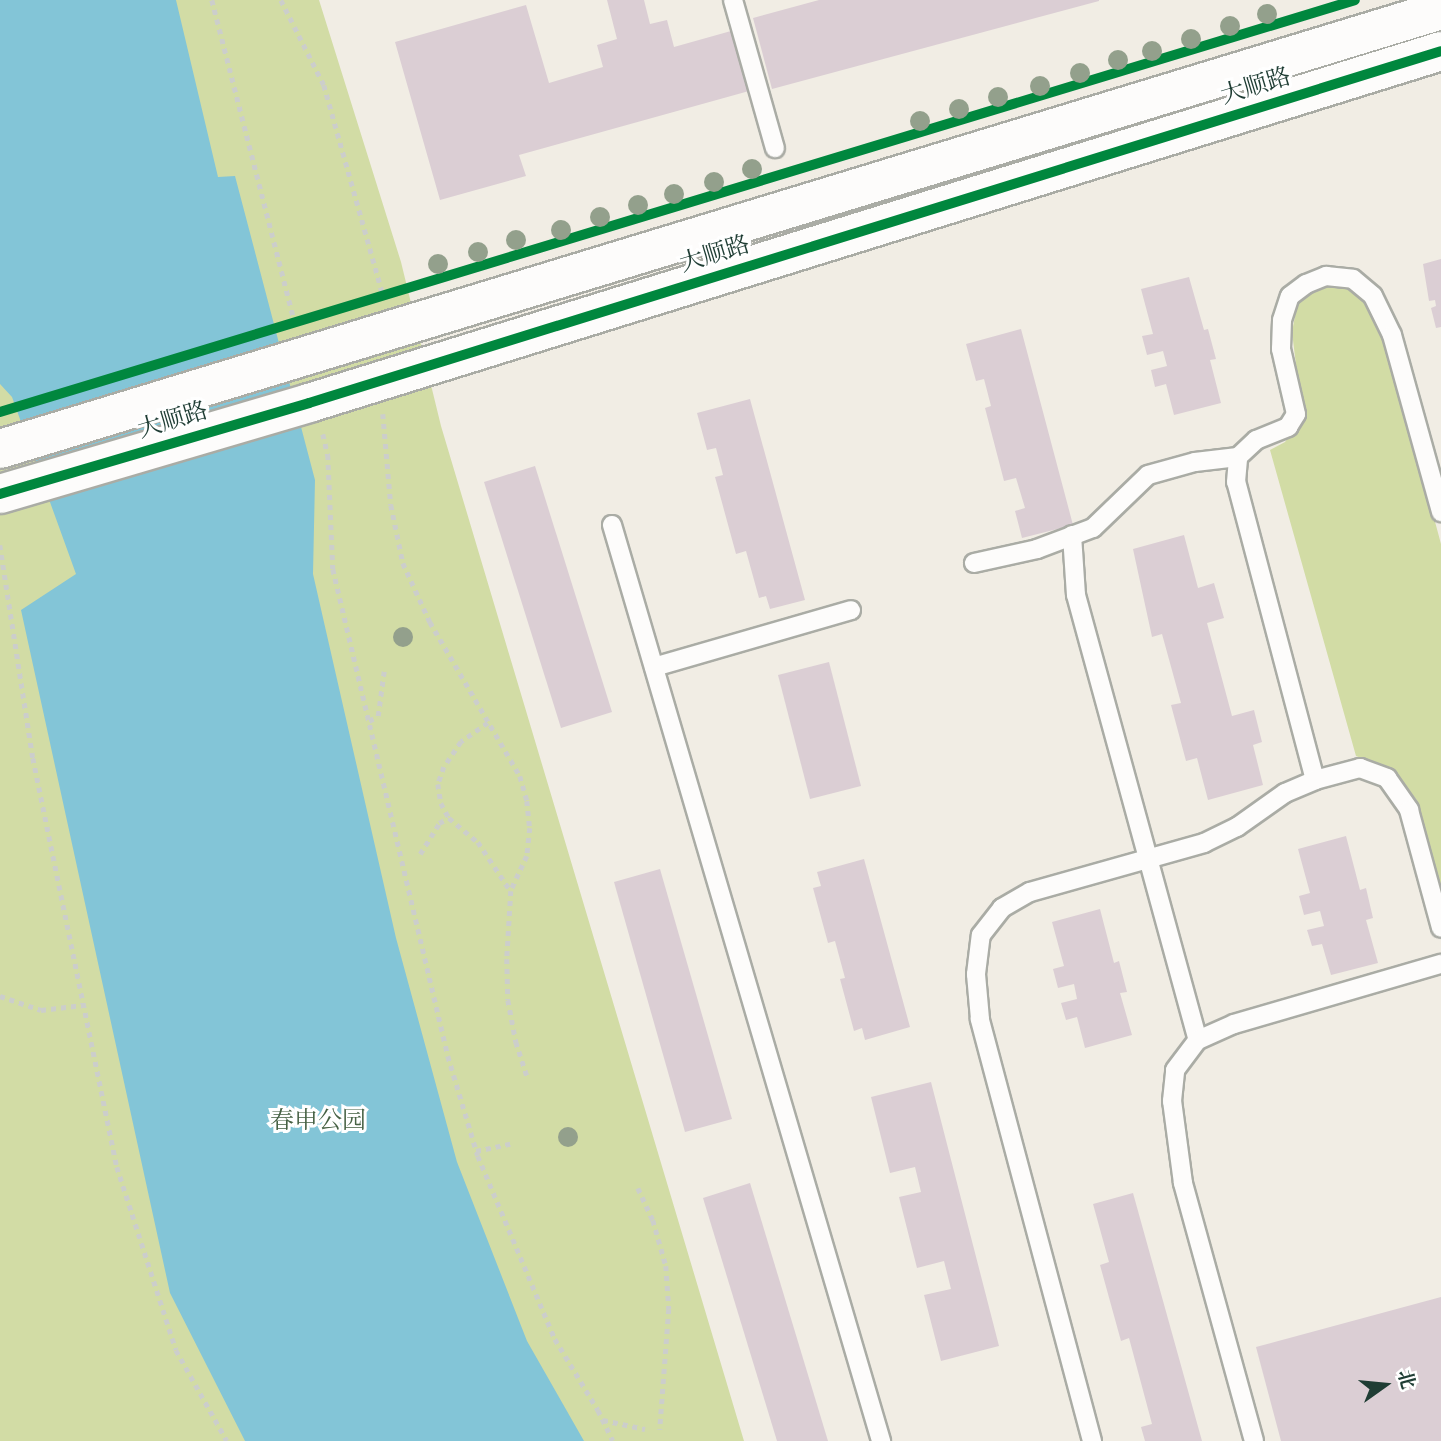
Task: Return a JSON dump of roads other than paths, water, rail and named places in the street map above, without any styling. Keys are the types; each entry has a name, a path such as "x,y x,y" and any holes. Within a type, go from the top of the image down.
{"street":[{"name":"大顺路","path":"0,449 1441,10"},
{"name":"大顺路","path":"8,492 316,416 1441,51"}],"lane":[{"path":"733,0 775,148"},
{"path":"974,563 1037,549 1093,528 1107,517 1127,492 1148,475 1195,461 1238,457 1256,440 1288,427 1296,414 1281,349 1282,320 1290,296 1306,284 1326,276 1353,279 1373,296 1392,335 1441,512"},
{"path":"1238,457 1236,482 1315,780"},
{"path":"612,524 881,1441"},
{"path":"1072,535 1076,595 1198,1041"},
{"path":"653,667 851,610"},
{"path":"1092,1441 980,1019 975,974 981,934 1002,908 1030,892 1204,843 1258,814 1285,793 1315,780 1360,768 1387,778 1409,810 1441,928"},
{"path":"1254,1441 1183,1183 1172,1101 1175,1070 1198,1041 1234,1024 1441,964"}],"water":[{"path":"0,0 176,0 218,177 235,176 315,480 313,574 396,938 457,1162 527,1341 584,1441 245,1441 170,1293 21,610 76,574 12,397 0,384"}],"park label":[{"name":"春申公园","path":"318,1122"}]}
